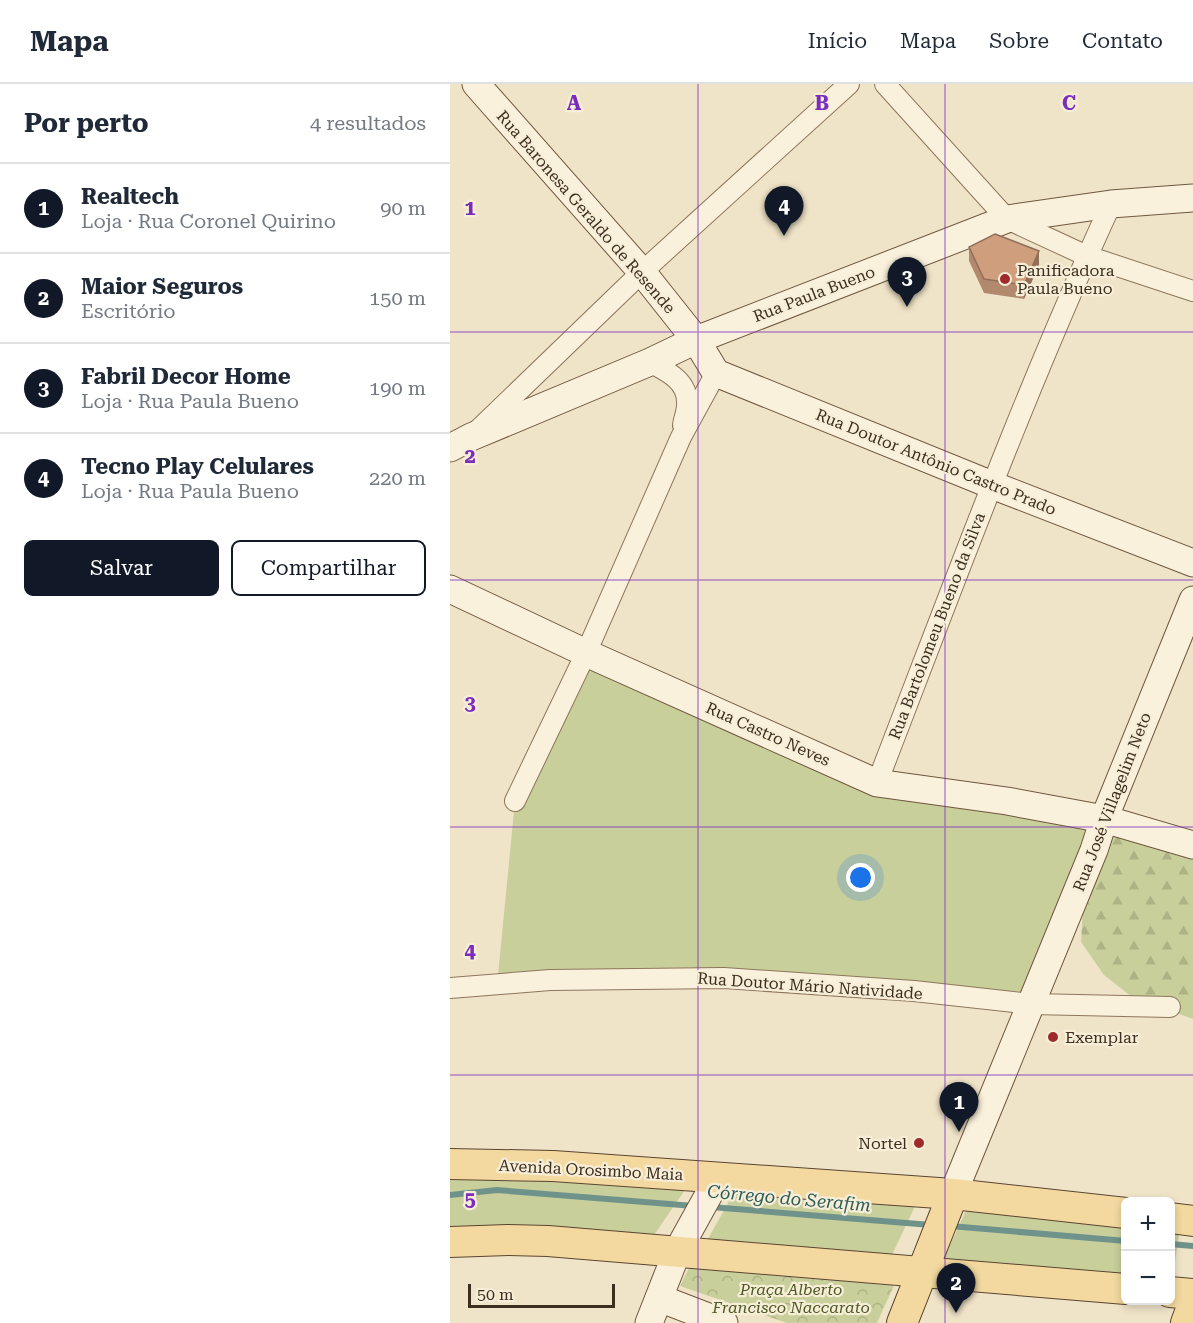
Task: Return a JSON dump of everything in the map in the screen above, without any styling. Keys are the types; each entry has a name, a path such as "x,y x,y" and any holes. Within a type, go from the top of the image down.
{"main road":[{"name":"Rua Baronesa Geraldo de Resende","path":"476,84 642,272 696,340"},
{"path":"1180,199 1193,177"},
{"name":"Rua Paula Bueno","path":"460,442 650,362 696,340 1007,219 1111,204 1180,199"},
{"path":"696,340 716,373"},
{"name":"Rua Doutor Antônio Castro Prado","path":"716,373 992,485 1193,563"},
{"name":"Rua Castro Neves","path":"450,589 586,653 876,783 1007,801 1104,819 1193,845"},
{"name":"Rua José Villagelim Neto","path":"951,1200 1193,600"},
{"name":"Avenida Orosimbo Maia","path":"450,1164 553,1166 715,1183 1121,1213"},
{"path":"649,1323 681,1246 715,1183"},
{"path":"902,1323 951,1200"},
{"path":"1175,1219 1193,1221"},
{"path":"450,1242 528,1240 681,1246 925,1267 1121,1289"},
{"path":"1175,1292 1193,1294"},
{"path":"659,1298 724,1323"},
{"path":"1186,1323 1193,1304"}],"street":[{"path":"460,442 642,272 849,84"},
{"path":"885,84 1007,219 1088,256 1193,291"},
{"name":"Rua Bartolomeu Bueno da Silva","path":"876,783 992,485 1111,204"},
{"path":"650,362 673,374 684,387 687,401 681,437"},
{"path":"515,801 586,653 681,437 716,373"},
{"name":"Rua Doutor Mário Natividade","path":"450,988 549,980 724,978 914,991 1031,1004 1170,1006"}],"green space":[{"path":"590,655 874,791 1101,814 1027,992 877,982 498,975 515,801"},
{"path":"1112,828 1193,849 1193,1019 1132,997 1104,975 1081,942 1083,908"},
{"path":"450,1174 689,1184 652,1238 450,1229"},
{"path":"736,1189 918,1200 891,1257 705,1244"},
{"path":"967,1208 1121,1223 1121,1278 942,1263"},
{"path":"1175,1228 1180,1229 1175,1262"},
{"name":"Praça Alberto Francisco Naccarato","path":"691,1264 896,1281 877,1323 787,1323 680,1286"}],"building":[{"path":"995,234 1039,251 1024,285 984,279 969,247"}],"waterway":[{"name":"Córrego do Serafim","path":"450,1195 497,1190 694,1206"},
{"name":"Córrego do Serafim","path":"711,1207 931,1225"},
{"name":"Córrego do Serafim","path":"950,1226 1121,1241"},
{"name":"Córrego do Serafim","path":"1175,1244 1193,1246"}],"place":[{"name":"Tecno Play Celulares","path":"784,236"},
{"name":"Panificadora Paula Bueno","path":"1005,279"},
{"name":"Fabril Decor Home","path":"907,307"},
{"name":"Exemplar","path":"1053,1037"},
{"name":"Realtech","path":"959,1132"},
{"name":"Nortel","path":"919,1143"},
{"name":"Maior Seguros","path":"956,1313"}]}
